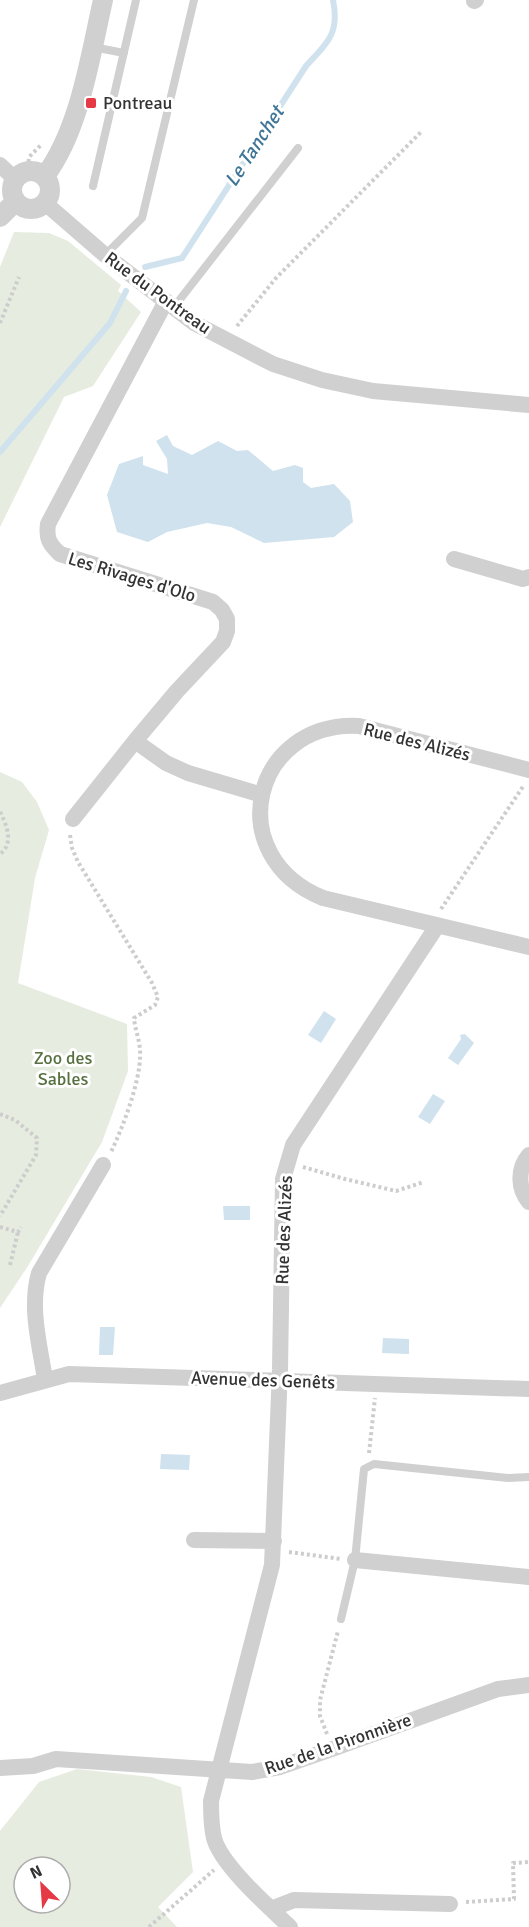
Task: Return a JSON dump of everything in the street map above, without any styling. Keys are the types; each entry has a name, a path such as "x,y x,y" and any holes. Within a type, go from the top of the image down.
{"street":[{"path":"45,176 63,149 74,122 104,0"},
{"path":"0,165 15,179"},
{"path":"22,172 38,172 45,176 50,186 45,203 35,209 29,209 15,202 12,189 15,179 22,172"},
{"path":"0,217 15,202"},
{"name":"Rue du Pontreau","path":"45,203 105,255 194,323 226,341 283,367 322,380 373,391 529,405"},
{"name":"Les Rivages d'Olo","path":"73,819 177,691 223,642 227,631 227,619 222,610 206,600 60,554 51,546 46,536 48,524 170,304"},
{"path":"454,559 523,579 529,577"},
{"name":"Rue des Alizés","path":"528,775 359,726 342,726 313,733 288,750 270,775 262,795 260,809 261,826 266,845 276,864 289,879 305,891 323,898 434,926 529,947"},
{"path":"135,741 166,763 188,773 262,795"},
{"name":"Rue des Alizés","path":"225,1860 214,1839 211,1800 272,1565 280,1380 283,1179 293,1145 434,926"},
{"path":"529,1155 521,1171 520,1185 529,1202"},
{"path":"45,1380 34,1302 35,1287 39,1273 103,1165"},
{"name":"Avenue des Genêts","path":"0,1393 69,1374 529,1389"},
{"path":"194,1540 273,1545"},
{"path":"355,1560 529,1577"},
{"name":"Rue de la Pironnière","path":"0,1768 33,1766 56,1759 252,1772 332,1749 498,1689 529,1685"},
{"path":"225,1860 290,1927"},
{"path":"271,1908 294,1900 450,1904"}],"lane":[{"path":"93,186 136,0"},
{"path":"105,255 142,218 194,0"},
{"path":"92,47 124,53"},
{"path":"170,304 298,148"},
{"path":"341,1619 355,1560 363,1476 364,1469 368,1466 374,1464 508,1478 529,1478"}],"path":[{"path":"226,341 276,278 422,131"},
{"path":"0,323 19,277"},
{"path":"434,926 528,775"},
{"path":"0,812 6,823 9,840 6,850 0,854"},
{"path":"73,819 70,838 78,862 158,997 155,1005 134,1018 140,1043 139,1069 112,1150 103,1165"},
{"path":"0,1113 15,1120 37,1138 36,1155 0,1216"},
{"path":"288,1163 396,1191 424,1182"},
{"path":"0,1227 18,1232"},
{"path":"10,1265 21,1227"},
{"path":"368,1466 377,1384"},
{"path":"273,1545 355,1560"},
{"path":"332,1749 320,1716 320,1700 341,1619"},
{"path":"149,1927 225,1860"},
{"path":"450,1904 514,1899 513,1863 529,1862"}],"green space":[{"path":"14,232 49,233 68,241 121,285 118,291 141,312 93,386 64,397 0,527 0,267"},
{"name":"Zoo des Sables","path":"0,772 22,782 37,802 49,830 35,878 18,983 127,1024 128,1071 102,1142 28,1266 0,1308"},
{"path":"77,1769 151,1777 181,1787 193,1872 158,1907 177,1927 0,1927 0,1831 39,1782"}],"water":[{"path":"167,435 173,446 192,455 218,441 237,451 248,450 273,471 295,465 303,468 303,482 311,488 334,484 350,501 353,522 334,537 264,543 231,527 207,523 167,532 148,542 117,532 107,495 119,464 143,456 143,465 168,474 167,459 156,441"},
{"path":"324,1011 336,1019 321,1043 308,1035"},
{"path":"465,1034 474,1043 458,1065 448,1058 461,1039 460,1035"},
{"path":"433,1094 445,1101 430,1124 418,1117"},
{"path":"223,1206 250,1206 250,1220 224,1220"},
{"path":"100,1327 115,1327 113,1355 99,1355"},
{"path":"383,1338 409,1339 409,1354 382,1353"},
{"path":"161,1454 190,1455 189,1470 160,1469"}],"waterway":[{"name":"Le Tanchet","path":"145,267 182,258 306,66 326,44 335,21 333,0"},
{"name":"Le Tanchet","path":"0,452 110,323 126,291"}],"place":[{"name":"Pontreau","path":"91,103"}]}
